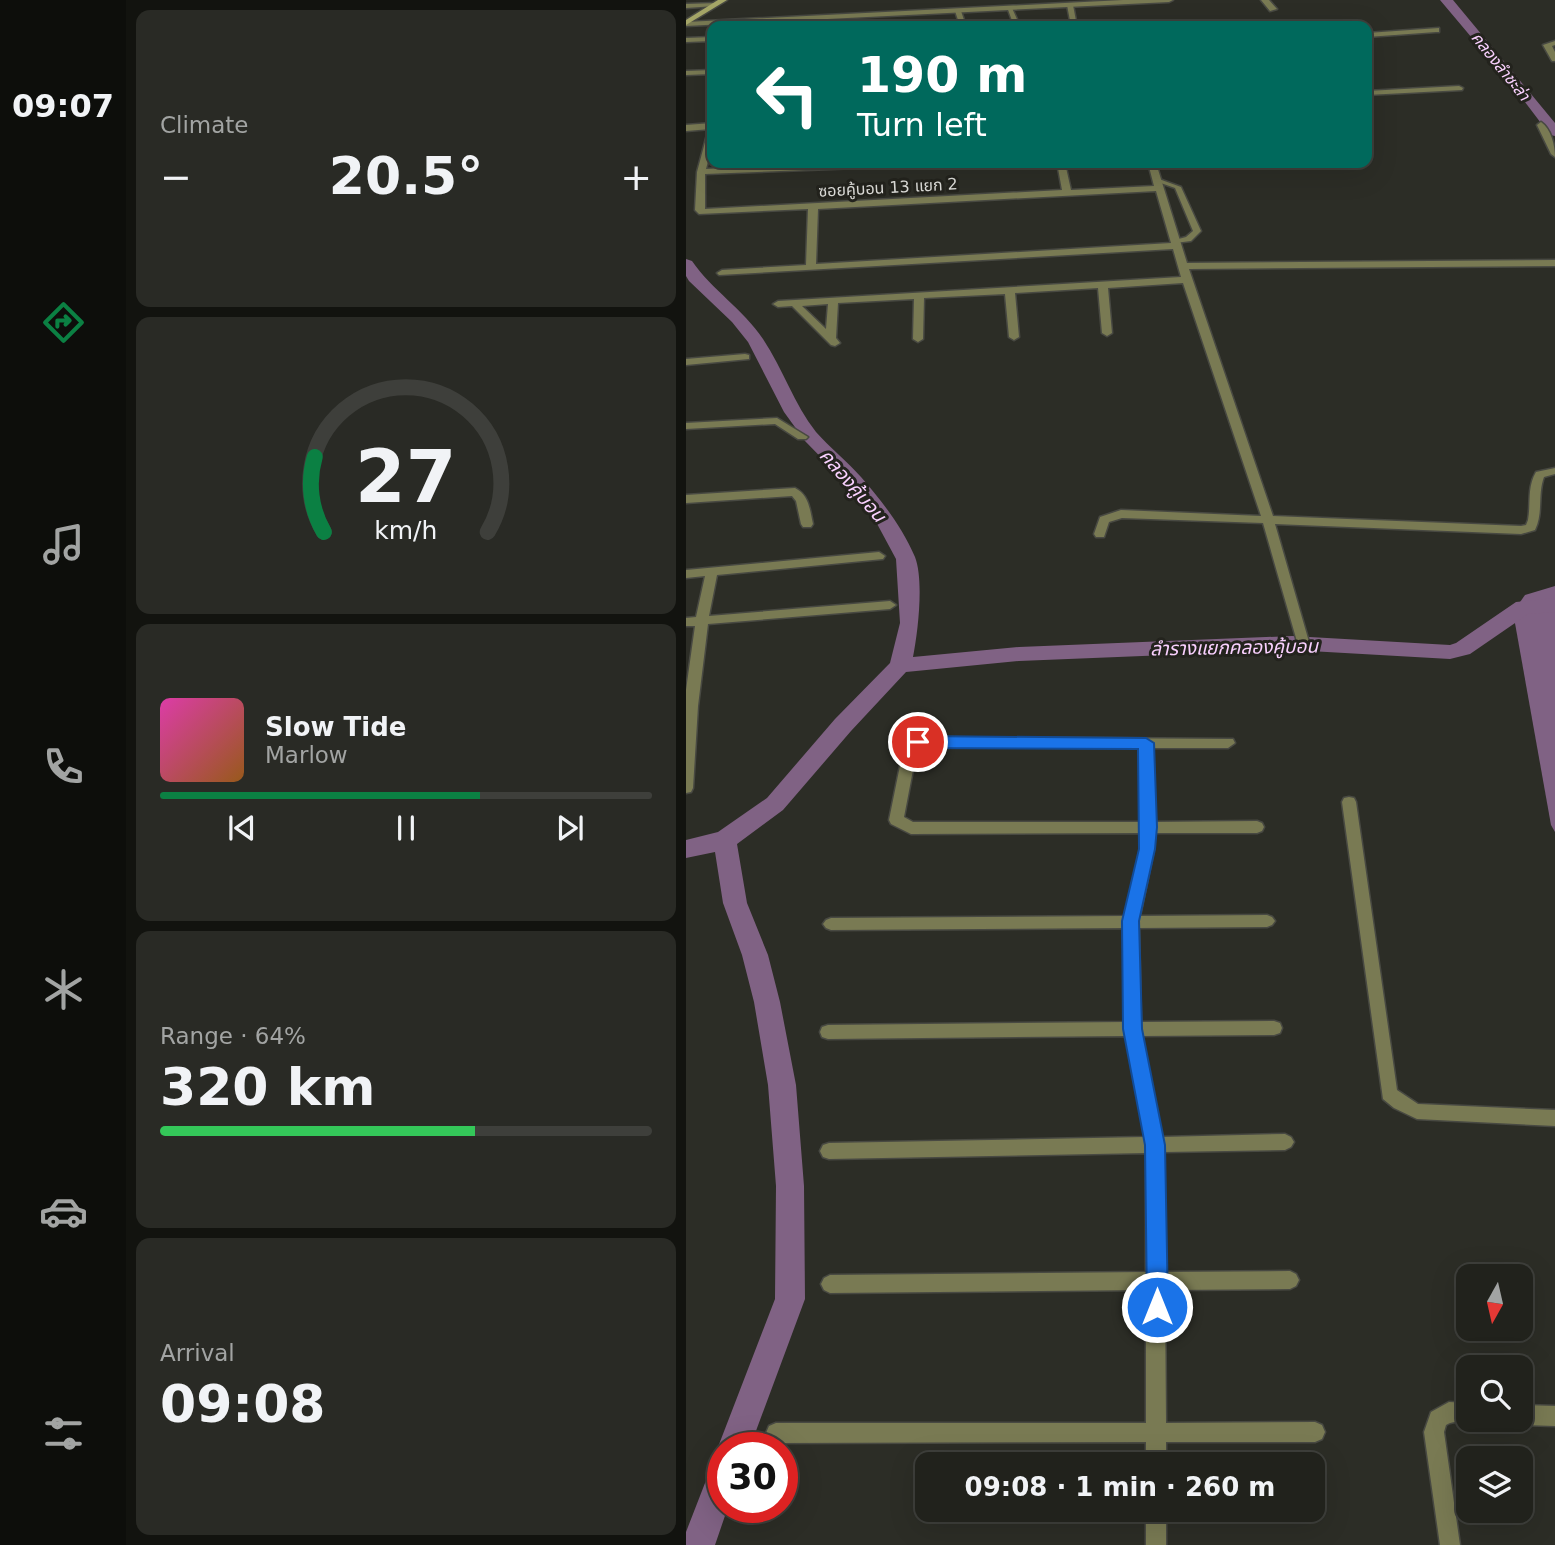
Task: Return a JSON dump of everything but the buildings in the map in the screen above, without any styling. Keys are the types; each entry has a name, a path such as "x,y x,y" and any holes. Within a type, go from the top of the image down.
{"main road":[{"path":"686,24 719,2"}],"street":[{"path":"749,21 958,11 1009,4 1070,5 1084,2 1170,0"},
{"path":"1265,0 1273,9"},
{"path":"686,24 707,23"},
{"path":"1372,34 1436,30"},
{"path":"1555,43 1547,45 1555,59"},
{"path":"686,73 707,72"},
{"path":"1372,93 1459,88"},
{"path":"1541,125 1555,155"},
{"path":"686,128 707,128"},
{"name":"ซอยคู้บอน 13 แยก 2","path":"707,148 701,172 702,212 1067,192 1158,184"},
{"path":"701,172 793,168"},
{"path":"1062,168 1067,192"},
{"path":"1153,168 1182,266 1268,519 1303,642"},
{"path":"811,267 814,207"},
{"path":"722,273 1176,244"},
{"path":"1182,266 1555,263"},
{"path":"778,304 1187,280"},
{"path":"1103,284 1107,333"},
{"path":"1010,289 1014,337"},
{"path":"918,339 919,295"},
{"path":"794,303 833,341 832,301"},
{"path":"686,362 744,357"},
{"path":"686,426 777,421 802,437"},
{"path":"1100,534 1104,520 1121,514 1521,530 1531,527 1535,520 1534,483 1540,474 1555,471"},
{"path":"686,499 795,492 802,501 807,524"},
{"path":"686,574 879,556"},
{"path":"686,788 688,711 701,621 712,572"},
{"path":"686,622 890,605"},
{"path":"1228,743 918,742 911,746 896,820 911,828 1257,827"},
{"path":"1146,743 1149,827 1147,849 1131,921 1133,1029 1155,1145 1156,1452"},
{"path":"1349,802 1389,1094 1417,1111 1555,1118"},
{"path":"831,924 1267,921"},
{"path":"828,1031 1274,1028"},
{"path":"829,1151 1285,1142"},
{"path":"830,1284 1290,1280"},
{"path":"1450,1545 1434,1432 1438,1419 1449,1412 1456,1412"},
{"path":"1533,1415 1555,1416"},
{"path":"798,1433 1315,1432"},
{"path":"1156,1522 1156,1545"}],"lane":[{"path":"686,6 719,2"},
{"path":"1009,4 1015,21"},
{"path":"1070,5 1073,21"},
{"path":"958,11 961,21"},
{"path":"686,40 707,39"},
{"path":"1158,184 1178,187 1197,231 1176,244"}],"shaded area":[{"path":"1555,586 1555,832 1551,825 1513,612 1525,595"}],"waterway":[{"name":"คลองลำชะล่า","path":"1446,0 1520,86 1555,132"},
{"name":"คลองคู้บอน","path":"686,264 697,281 738,318 756,341 793,412 811,437 854,480 884,518 906,559 910,623 900,666"},
{"name":"ลำรางแยกคลองคู้บอน","path":"900,666 947,659 1019,654 1292,643 1450,652 1463,649 1523,607 1555,605"},
{"name":"คลองคู้บอน","path":"725,840 775,804 843,725 900,666"},
{"name":"คลองคู้บอน","path":"686,849 725,840"},
{"path":"725,840 735,903 755,955 767,1002 782,1085 790,1186 790,1299 740,1432"},
{"path":"698,1545 707,1520"}],"route":[{"path":"918,742 1146,743 1149,827 1147,849 1131,921 1133,1029 1155,1145 1157,1307"}]}
